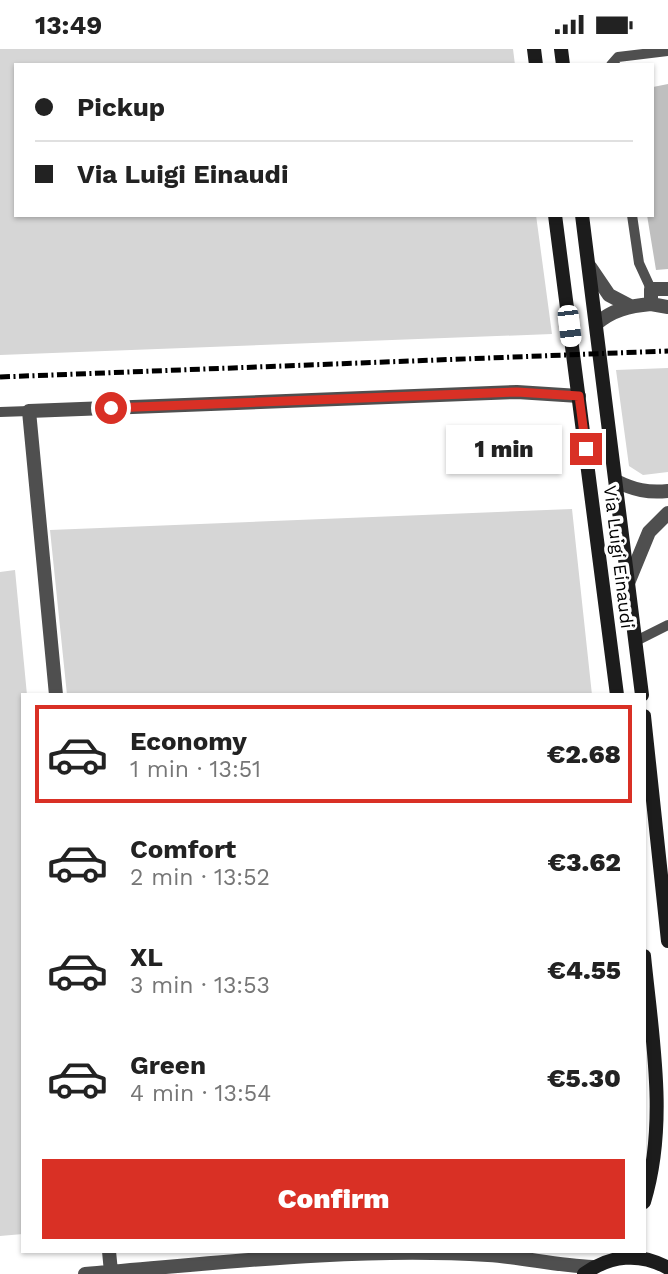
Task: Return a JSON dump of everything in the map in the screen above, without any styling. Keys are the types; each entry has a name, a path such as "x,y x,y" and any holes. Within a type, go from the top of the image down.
{"main road":[{"name":"Via Luigi Einaudi","path":"555,217 617,693"},
{"name":"Via Luigi Einaudi","path":"582,217 642,693"},
{"path":"646,731 664,864 668,941"},
{"path":"646,983 657,1138 654,1170 646,1196"},
{"path":"588,1271 614,1255 635,1257 668,1268"}],"street":[{"name":"Via Luigi Einaudi","path":"588,263 597,282 609,295 630,306"},
{"path":"651,305 652,289 668,289"},
{"path":"596,324 614,312 630,306 668,307"},
{"path":"56,693 29,411 517,392 579,396"},
{"path":"615,481 652,493 668,491"},
{"path":"628,583 649,533 668,513"},
{"path":"109,1253 111,1272"},
{"path":"85,1274 249,1259 409,1255 489,1255 588,1271"},
{"path":"525,1261 543,1274"}],"lane":[{"path":"613,63 618,57 668,51"},
{"path":"632,217 639,263 652,289"},
{"path":"0,412 29,411"},
{"path":"636,641 668,625"}],"shaded area":[{"path":"0,49 513,49 515,63 14,63 14,217 536,217 552,334 0,355"},
{"path":"668,368 668,472 643,475 629,466 616,370"},
{"path":"572,509 592,693 67,693 50,530"},
{"path":"15,570 27,693 21,693 21,1234 0,1236 0,572"}],"building":[{"path":"668,84 668,269 656,270 647,217 654,217 654,87"}],"railway":[{"path":"0,377 668,351"}],"route":[{"path":"111,408 517,392 579,396 586,449"}]}
